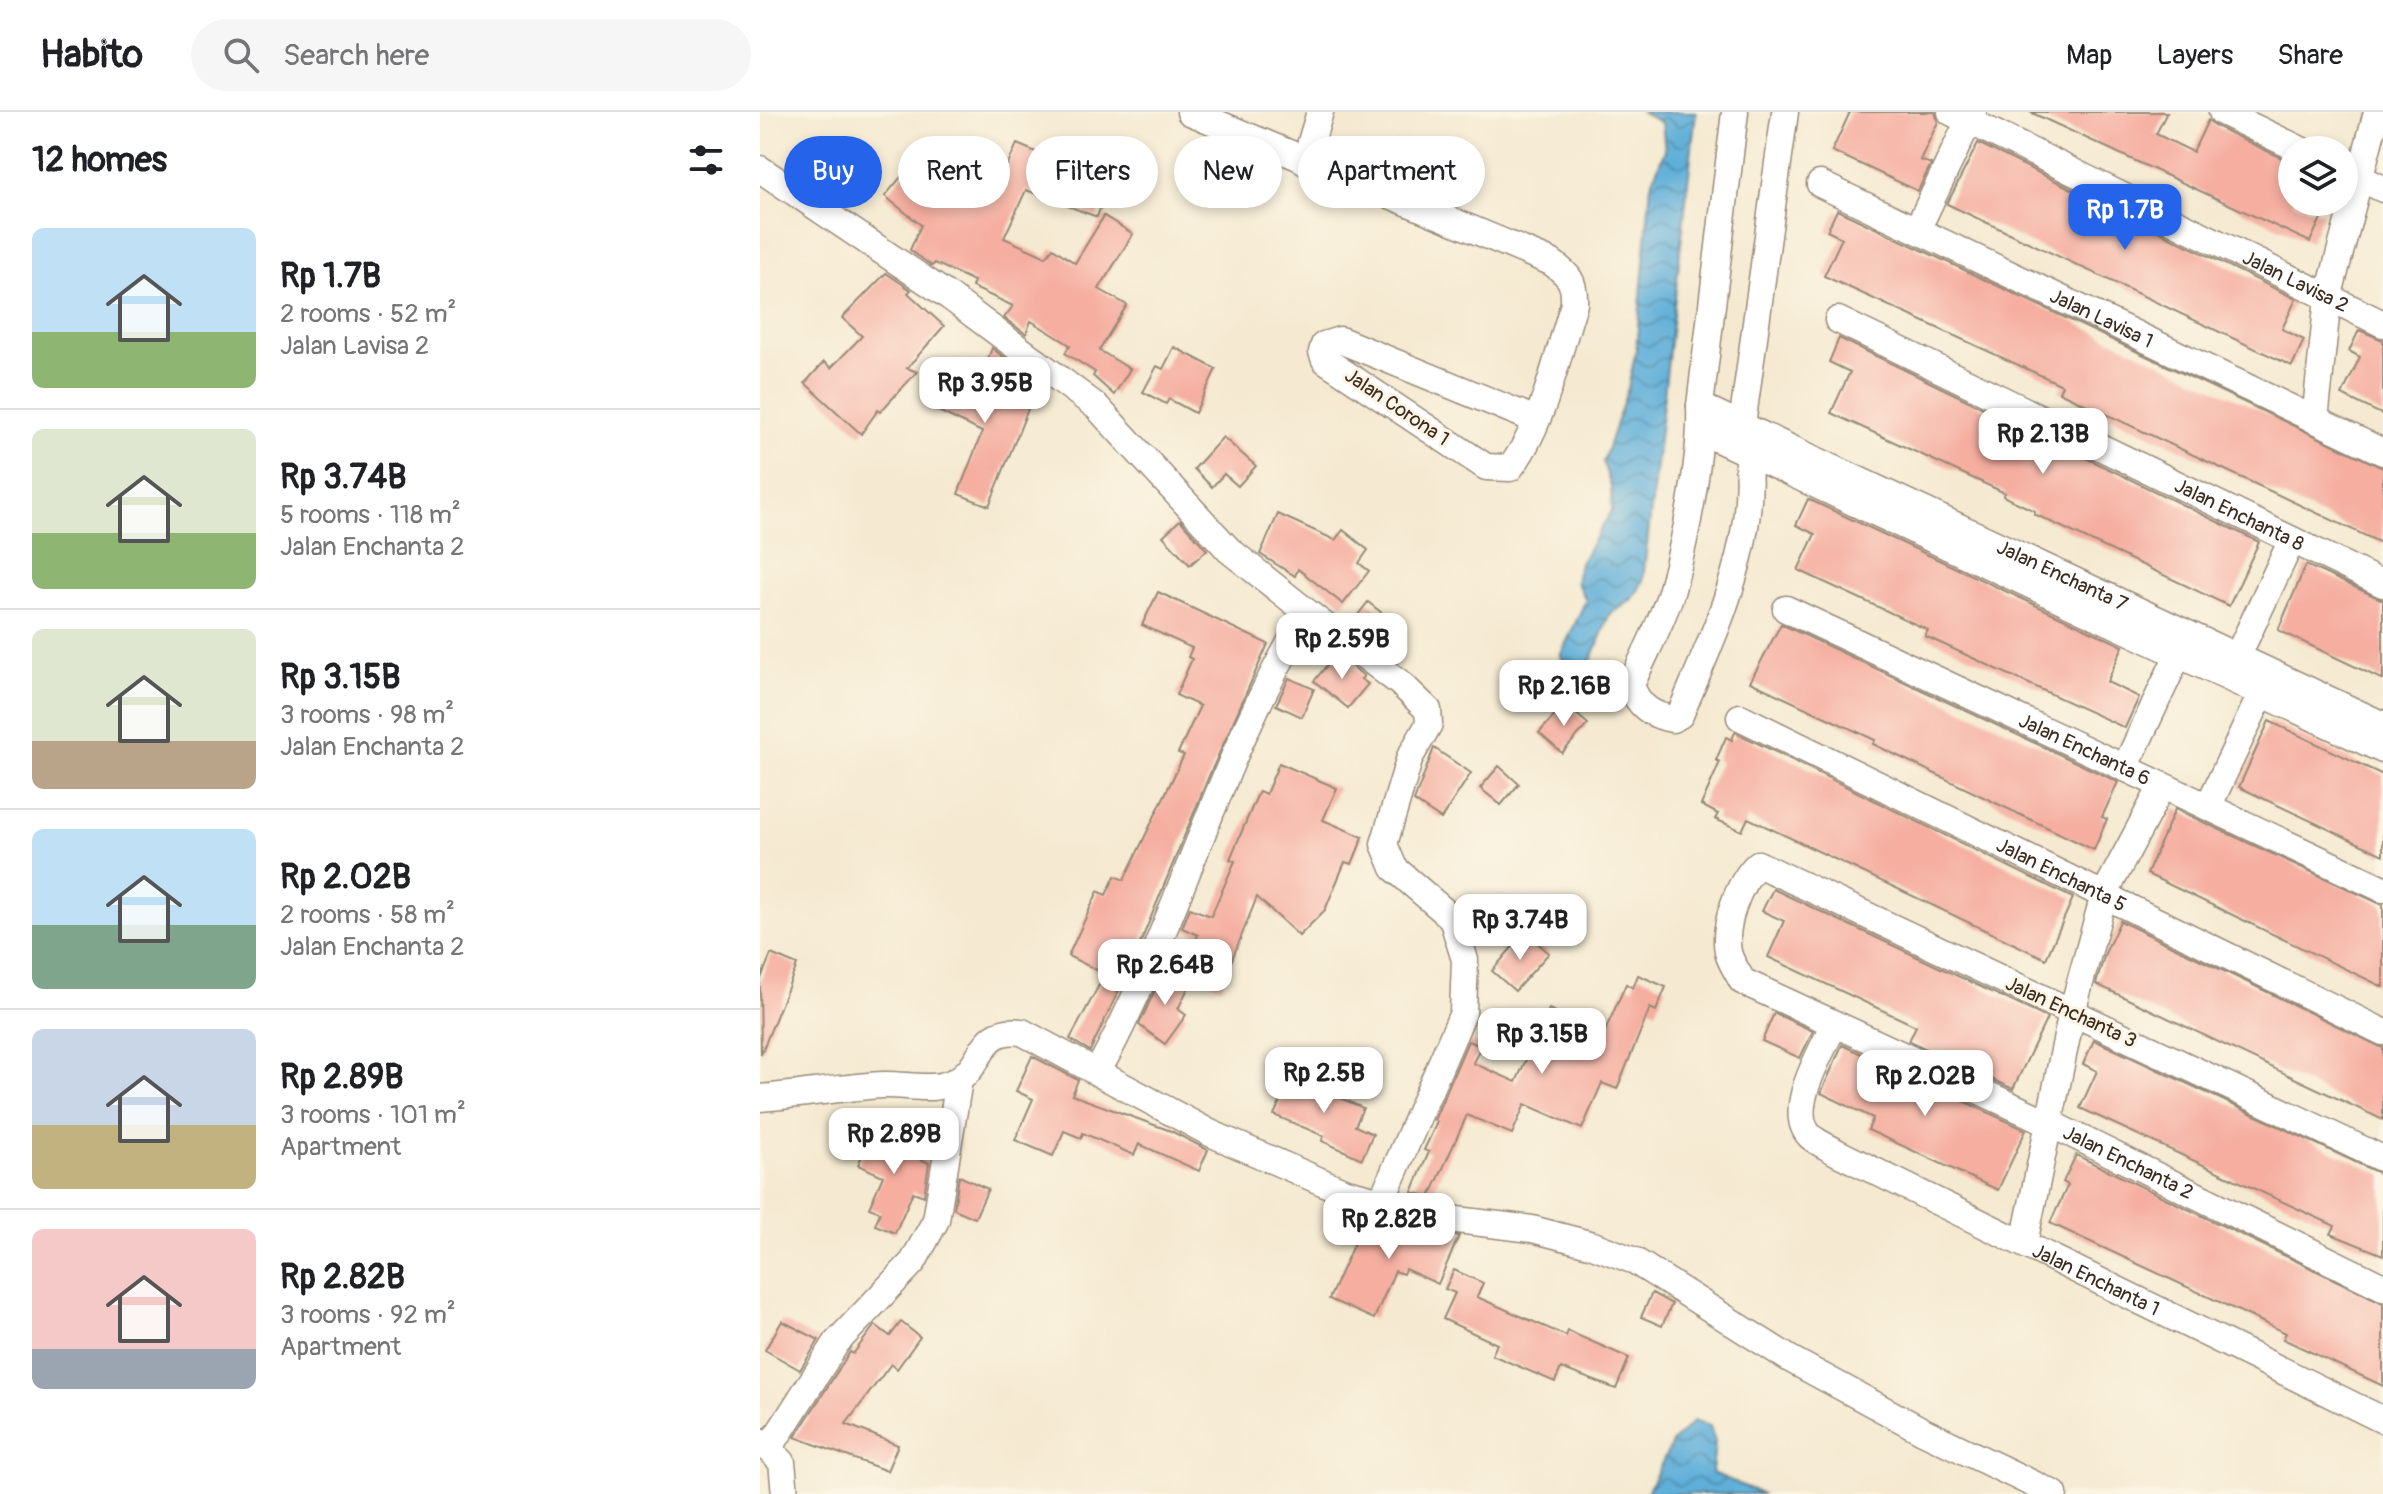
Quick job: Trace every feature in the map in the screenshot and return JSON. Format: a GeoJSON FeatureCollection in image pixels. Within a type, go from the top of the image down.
{"type":"FeatureCollection","features":[{"type":"Feature","properties":{"kind":"street"},"geometry":{"type":"LineString","coordinates":[[1190,112],[1298,159]]}},
{"type":"Feature","properties":{"kind":"street"},"geometry":{"type":"LineString","coordinates":[[1313,136],[1320,112]]}},
{"type":"Feature","properties":{"kind":"street"},"geometry":{"type":"LineString","coordinates":[[1735,112],[1700,418],[1672,591],[1631,685],[1636,701],[1656,716],[1672,719],[1680,715],[1722,613],[1745,537],[1749,453],[1742,425],[1785,112]]}},
{"type":"Feature","properties":{"kind":"street"},"geometry":{"type":"LineString","coordinates":[[2222,112],[2278,139]]}},
{"type":"Feature","properties":{"kind":"street"},"geometry":{"type":"LineString","coordinates":[[2315,420],[2328,298],[2362,179],[2377,112]]}},
{"type":"Feature","properties":{"kind":"street"},"geometry":{"type":"LineString","coordinates":[[1917,230],[1964,115]]}},
{"type":"Feature","properties":{"kind":"street","name":"Jalan Lavisa 2"},"geometry":{"type":"LineString","coordinates":[[1964,115],[2383,324]]}},
{"type":"Feature","properties":{"kind":"street"},"geometry":{"type":"LineString","coordinates":[[760,169],[950,297],[1097,407],[1229,550],[1400,683],[1428,710],[1429,724],[1407,765],[1384,844],[1394,868],[1452,918],[1465,960],[1463,1013],[1381,1202]]}},
{"type":"Feature","properties":{"kind":"street","name":"Jalan Lavisa 1"},"geometry":{"type":"LineString","coordinates":[[1820,184],[2383,452]]}},
{"type":"Feature","properties":{"kind":"street"},"geometry":{"type":"LineString","coordinates":[[1418,208],[1551,262],[1570,276],[1575,287],[1574,304],[1536,420]]}},
{"type":"Feature","properties":{"kind":"street","name":"Jalan Enchanta 8"},"geometry":{"type":"LineString","coordinates":[[1838,320],[2383,584]]}},
{"type":"Feature","properties":{"kind":"street","name":"Jalan Corona 1"},"geometry":{"type":"LineString","coordinates":[[1340,340],[1536,420],[1523,453],[1510,468],[1486,467],[1325,360],[1324,345],[1340,340]]}},
{"type":"Feature","properties":{"kind":"street","name":"Jalan Enchanta 7"},"geometry":{"type":"LineString","coordinates":[[1700,418],[1742,425],[2266,683],[2383,750]]}},
{"type":"Feature","properties":{"kind":"street","name":"Jalan Enchanta 7"},"geometry":{"type":"LineString","coordinates":[[1700,418],[1749,453],[2183,644],[2237,657],[2266,683],[2383,725]]}},
{"type":"Feature","properties":{"kind":"street"},"geometry":{"type":"LineString","coordinates":[[2237,657],[2292,540]]}},
{"type":"Feature","properties":{"kind":"street","name":"Jalan Enchanta 6"},"geometry":{"type":"LineString","coordinates":[[1786,609],[2383,889]]}},
{"type":"Feature","properties":{"kind":"street"},"geometry":{"type":"LineString","coordinates":[[1098,1071],[1130,1013],[1137,986],[1175,906],[1214,805],[1277,662],[1308,613]]}},
{"type":"Feature","properties":{"kind":"street"},"geometry":{"type":"LineString","coordinates":[[2125,768],[2183,644]]}},
{"type":"Feature","properties":{"kind":"street"},"geometry":{"type":"LineString","coordinates":[[2208,807],[2266,683]]}},
{"type":"Feature","properties":{"kind":"street","name":"Jalan Enchanta 5"},"geometry":{"type":"LineString","coordinates":[[1740,717],[2383,1032]]}},
{"type":"Feature","properties":{"kind":"street"},"geometry":{"type":"LineString","coordinates":[[2024,1243],[2072,1012],[2104,895],[2162,786]]}},
{"type":"Feature","properties":{"kind":"street","name":"Jalan Enchanta 2"},"geometry":{"type":"LineString","coordinates":[[1758,864],[1747,879],[1730,917],[1728,953],[1742,981],[2049,1123],[2383,1287]]}},
{"type":"Feature","properties":{"kind":"street","name":"Jalan Enchanta 3"},"geometry":{"type":"LineString","coordinates":[[1758,864],[2383,1159]]}},
{"type":"Feature","properties":{"kind":"street","name":"Jalan Enchanta 1"},"geometry":{"type":"LineString","coordinates":[[1834,1025],[1805,1086],[1800,1111],[1809,1136],[2383,1420]]}},
{"type":"Feature","properties":{"kind":"street"},"geometry":{"type":"LineString","coordinates":[[785,1494],[782,1462],[765,1444],[837,1342],[913,1262],[936,1220],[959,1080],[991,1037],[1016,1031],[1098,1071],[1210,1133],[1343,1191],[1457,1220],[1532,1229],[1593,1245],[1635,1261],[1790,1359],[1923,1431],[2054,1494]]}},
{"type":"Feature","properties":{"kind":"street"},"geometry":{"type":"LineString","coordinates":[[760,1098],[887,1085],[922,1089],[959,1080]]}},
{"type":"Feature","properties":{"kind":"water"},"geometry":{"type":"Polygon","coordinates":[[[1641,112],[1696,112],[1643,580],[1631,600],[1610,613],[1592,659],[1575,675],[1560,656],[1586,600],[1576,582],[1580,563],[1612,510],[1611,487],[1603,462],[1628,388],[1636,350],[1651,184],[1665,150],[1662,123],[1641,112]]]}},
{"type":"Feature","properties":{"kind":"water"},"geometry":{"type":"Polygon","coordinates":[[[1694,1421],[1710,1426],[1715,1442],[1712,1473],[1763,1494],[1646,1494],[1673,1441],[1694,1421]]]}},
{"type":"Feature","properties":{"kind":"building"},"geometry":{"type":"Polygon","coordinates":[[[1850,112],[1935,112],[1938,122],[1920,160],[1931,164],[1918,191],[1832,151],[1850,112]]]}},
{"type":"Feature","properties":{"kind":"building"},"geometry":{"type":"Polygon","coordinates":[[[2030,112],[2167,112],[2156,134],[2193,152],[2208,120],[2278,156],[2278,216],[2322,216],[2310,242],[2030,112]]]}},
{"type":"Feature","properties":{"kind":"building"},"geometry":{"type":"Polygon","coordinates":[[[1978,143],[2296,299],[2282,329],[2304,340],[2292,366],[1947,204],[1978,143]]]}},
{"type":"Feature","properties":{"kind":"building"},"geometry":{"type":"Polygon","coordinates":[[[1017,144],[1026,148],[1026,190],[1004,238],[1046,257],[1053,248],[1075,263],[1104,216],[1133,234],[1099,289],[1127,305],[1099,350],[1130,369],[1114,395],[1093,376],[1095,372],[1065,353],[1070,345],[1031,321],[1026,334],[1004,318],[1013,306],[972,287],[974,281],[935,263],[932,266],[910,250],[921,225],[900,208],[1010,208],[1010,159],[1017,144]]]}},
{"type":"Feature","properties":{"kind":"building"},"geometry":{"type":"Polygon","coordinates":[[[898,180],[898,206],[885,196],[898,180]]]}},
{"type":"Feature","properties":{"kind":"building"},"geometry":{"type":"Polygon","coordinates":[[[1073,208],[1100,208],[1097,217],[1073,208]]]}},
{"type":"Feature","properties":{"kind":"building"},"geometry":{"type":"Polygon","coordinates":[[[1837,210],[2383,468],[2383,544],[2059,392],[2062,385],[1824,276],[1842,238],[1827,231],[1837,210]]]}},
{"type":"Feature","properties":{"kind":"building"},"geometry":{"type":"Polygon","coordinates":[[[886,273],[911,290],[908,293],[944,326],[907,368],[917,372],[880,412],[878,410],[861,434],[805,383],[824,362],[831,368],[862,336],[842,318],[886,273]]]}},
{"type":"Feature","properties":{"kind":"building"},"geometry":{"type":"Polygon","coordinates":[[[2359,330],[2383,340],[2383,415],[2342,395],[2360,357],[2349,351],[2359,330]]]}},
{"type":"Feature","properties":{"kind":"building"},"geometry":{"type":"Polygon","coordinates":[[[1839,338],[2259,542],[2229,606],[2034,514],[2035,511],[2003,496],[2005,493],[1831,413],[1850,372],[1829,362],[1839,338]]]}},
{"type":"Feature","properties":{"kind":"building"},"geometry":{"type":"Polygon","coordinates":[[[1174,347],[1216,369],[1195,413],[1169,399],[1166,404],[1143,392],[1157,366],[1163,369],[1174,347]]]}},
{"type":"Feature","properties":{"kind":"building"},"geometry":{"type":"Polygon","coordinates":[[[992,348],[1014,365],[1002,399],[1028,409],[989,506],[958,494],[982,432],[932,408],[943,382],[967,392],[970,385],[977,388],[992,348]]]}},
{"type":"Feature","properties":{"kind":"building"},"geometry":{"type":"Polygon","coordinates":[[[1223,437],[1256,466],[1238,486],[1224,474],[1212,487],[1194,469],[1223,437]]]}},
{"type":"Feature","properties":{"kind":"building"},"geometry":{"type":"Polygon","coordinates":[[[1808,499],[2123,646],[2107,682],[2139,697],[2125,728],[1925,636],[1928,630],[1798,570],[1815,534],[1796,525],[1808,499]]]}},
{"type":"Feature","properties":{"kind":"building"},"geometry":{"type":"Polygon","coordinates":[[[1278,514],[1335,540],[1343,530],[1368,550],[1359,563],[1369,571],[1343,604],[1298,569],[1295,576],[1260,554],[1278,514]]]}},
{"type":"Feature","properties":{"kind":"building"},"geometry":{"type":"Polygon","coordinates":[[[1180,520],[1207,550],[1190,565],[1163,536],[1180,520]]]}},
{"type":"Feature","properties":{"kind":"building"},"geometry":{"type":"Polygon","coordinates":[[[2306,565],[2383,600],[2383,680],[2278,630],[2306,565]]]}},
{"type":"Feature","properties":{"kind":"building"},"geometry":{"type":"Polygon","coordinates":[[[1158,592],[1268,644],[1209,776],[1135,956],[1090,1051],[1070,1039],[1105,974],[1068,956],[1098,891],[1106,895],[1115,876],[1124,880],[1184,755],[1178,753],[1200,706],[1176,695],[1192,659],[1188,657],[1192,648],[1142,625],[1158,592]]]}},
{"type":"Feature","properties":{"kind":"building"},"geometry":{"type":"Polygon","coordinates":[[[1368,602],[1401,628],[1384,650],[1350,625],[1368,602]]]}},
{"type":"Feature","properties":{"kind":"building"},"geometry":{"type":"Polygon","coordinates":[[[1781,624],[2118,782],[2102,817],[2107,819],[2094,850],[1873,744],[1875,740],[1750,682],[1781,624]]]}},
{"type":"Feature","properties":{"kind":"building"},"geometry":{"type":"Polygon","coordinates":[[[1336,654],[1364,676],[1361,679],[1368,684],[1348,708],[1314,681],[1336,654]]]}},
{"type":"Feature","properties":{"kind":"building"},"geometry":{"type":"Polygon","coordinates":[[[1289,678],[1314,689],[1302,717],[1276,705],[1289,678]]]}},
{"type":"Feature","properties":{"kind":"building"},"geometry":{"type":"Polygon","coordinates":[[[1565,704],[1588,724],[1562,753],[1539,733],[1565,704]]]}},
{"type":"Feature","properties":{"kind":"building"},"geometry":{"type":"Polygon","coordinates":[[[2269,721],[2383,775],[2383,855],[2239,787],[2269,721]]]}},
{"type":"Feature","properties":{"kind":"building"},"geometry":{"type":"Polygon","coordinates":[[[1735,732],[2073,898],[2046,959],[1748,818],[1742,831],[1715,819],[1718,814],[1701,805],[1720,762],[1716,760],[1726,737],[1732,740],[1735,732]]]}},
{"type":"Feature","properties":{"kind":"building"},"geometry":{"type":"Polygon","coordinates":[[[1434,748],[1471,773],[1441,819],[1414,801],[1434,748]]]}},
{"type":"Feature","properties":{"kind":"building"},"geometry":{"type":"Polygon","coordinates":[[[1279,763],[1337,788],[1323,820],[1363,837],[1352,864],[1345,862],[1325,910],[1299,936],[1257,897],[1221,987],[1183,971],[1198,935],[1182,928],[1190,908],[1211,916],[1235,861],[1230,859],[1259,791],[1266,794],[1279,763]]]}},
{"type":"Feature","properties":{"kind":"building"},"geometry":{"type":"Polygon","coordinates":[[[1499,766],[1519,784],[1501,805],[1480,788],[1499,766]]]}},
{"type":"Feature","properties":{"kind":"building"},"geometry":{"type":"Polygon","coordinates":[[[2175,809],[2383,905],[2383,987],[2147,874],[2175,809]]]}},
{"type":"Feature","properties":{"kind":"building"},"geometry":{"type":"Polygon","coordinates":[[[1773,889],[2047,1018],[2013,1089],[1909,1041],[1916,1026],[1768,957],[1784,921],[1762,911],[1773,889]]]}},
{"type":"Feature","properties":{"kind":"building"},"geometry":{"type":"Polygon","coordinates":[[[2120,921],[2383,1048],[2383,1120],[2096,984],[2105,953],[2120,921]]]}},
{"type":"Feature","properties":{"kind":"building"},"geometry":{"type":"Polygon","coordinates":[[[1525,932],[1549,953],[1515,991],[1492,971],[1525,932]]]}},
{"type":"Feature","properties":{"kind":"building"},"geometry":{"type":"Polygon","coordinates":[[[771,954],[797,965],[761,1054],[760,981],[771,954]]]}},
{"type":"Feature","properties":{"kind":"building"},"geometry":{"type":"Polygon","coordinates":[[[1164,970],[1190,984],[1178,1009],[1186,1015],[1165,1044],[1139,1025],[1164,970]]]}},
{"type":"Feature","properties":{"kind":"building"},"geometry":{"type":"Polygon","coordinates":[[[1638,975],[1666,987],[1656,1011],[1650,1008],[1617,1089],[1602,1083],[1582,1129],[1525,1104],[1512,1134],[1467,1115],[1430,1197],[1412,1192],[1429,1152],[1424,1150],[1437,1122],[1434,1120],[1468,1041],[1481,1046],[1473,1063],[1516,1082],[1549,1009],[1604,1033],[1626,984],[1633,988],[1638,975]]]}},
{"type":"Feature","properties":{"kind":"building"},"geometry":{"type":"Polygon","coordinates":[[[1774,1013],[1813,1031],[1800,1058],[1762,1041],[1774,1013]]]}},
{"type":"Feature","properties":{"kind":"building"},"geometry":{"type":"Polygon","coordinates":[[[2094,1040],[2383,1175],[2383,1255],[2331,1234],[2335,1226],[2080,1108],[2097,1071],[2083,1064],[2094,1040]]]}},
{"type":"Feature","properties":{"kind":"building"},"geometry":{"type":"Polygon","coordinates":[[[1842,1045],[2026,1130],[1998,1190],[1868,1130],[1873,1118],[1821,1093],[1842,1045]]]}},
{"type":"Feature","properties":{"kind":"building"},"geometry":{"type":"Polygon","coordinates":[[[1032,1056],[1078,1080],[1072,1095],[1171,1131],[1208,1150],[1199,1171],[1139,1144],[1134,1155],[1083,1133],[1081,1138],[1064,1131],[1053,1156],[1015,1140],[1033,1099],[1016,1091],[1032,1056]]]}},
{"type":"Feature","properties":{"kind":"building"},"geometry":{"type":"Polygon","coordinates":[[[1294,1071],[1319,1082],[1316,1087],[1363,1108],[1355,1126],[1373,1134],[1362,1159],[1322,1141],[1324,1136],[1274,1115],[1294,1071]]]}},
{"type":"Feature","properties":{"kind":"building"},"geometry":{"type":"Polygon","coordinates":[[[874,1128],[919,1148],[915,1157],[929,1163],[924,1196],[913,1192],[895,1233],[875,1225],[880,1212],[869,1208],[883,1176],[858,1165],[874,1128]]]}},
{"type":"Feature","properties":{"kind":"building"},"geometry":{"type":"Polygon","coordinates":[[[2076,1155],[2383,1303],[2383,1386],[2283,1339],[2286,1333],[2050,1223],[2068,1185],[2063,1182],[2076,1155]]]}},
{"type":"Feature","properties":{"kind":"building"},"geometry":{"type":"Polygon","coordinates":[[[959,1176],[988,1189],[975,1218],[954,1209],[959,1176]]]}},
{"type":"Feature","properties":{"kind":"building"},"geometry":{"type":"Polygon","coordinates":[[[1367,1214],[1459,1236],[1438,1284],[1405,1269],[1403,1274],[1395,1271],[1374,1319],[1329,1299],[1367,1214]]]}},
{"type":"Feature","properties":{"kind":"building"},"geometry":{"type":"Polygon","coordinates":[[[1454,1270],[1483,1283],[1477,1297],[1566,1336],[1568,1331],[1629,1358],[1616,1389],[1561,1368],[1555,1382],[1492,1355],[1497,1344],[1443,1319],[1455,1293],[1445,1289],[1454,1270]]]}},
{"type":"Feature","properties":{"kind":"building"},"geometry":{"type":"Polygon","coordinates":[[[1652,1293],[1672,1304],[1662,1326],[1641,1317],[1652,1293]]]}},
{"type":"Feature","properties":{"kind":"building"},"geometry":{"type":"Polygon","coordinates":[[[782,1321],[819,1340],[800,1370],[765,1350],[782,1321]]]}},
{"type":"Feature","properties":{"kind":"building"},"geometry":{"type":"Polygon","coordinates":[[[901,1322],[920,1337],[897,1369],[891,1364],[846,1424],[898,1445],[887,1471],[795,1437],[850,1352],[853,1354],[875,1325],[890,1336],[901,1322]]]}}]}
